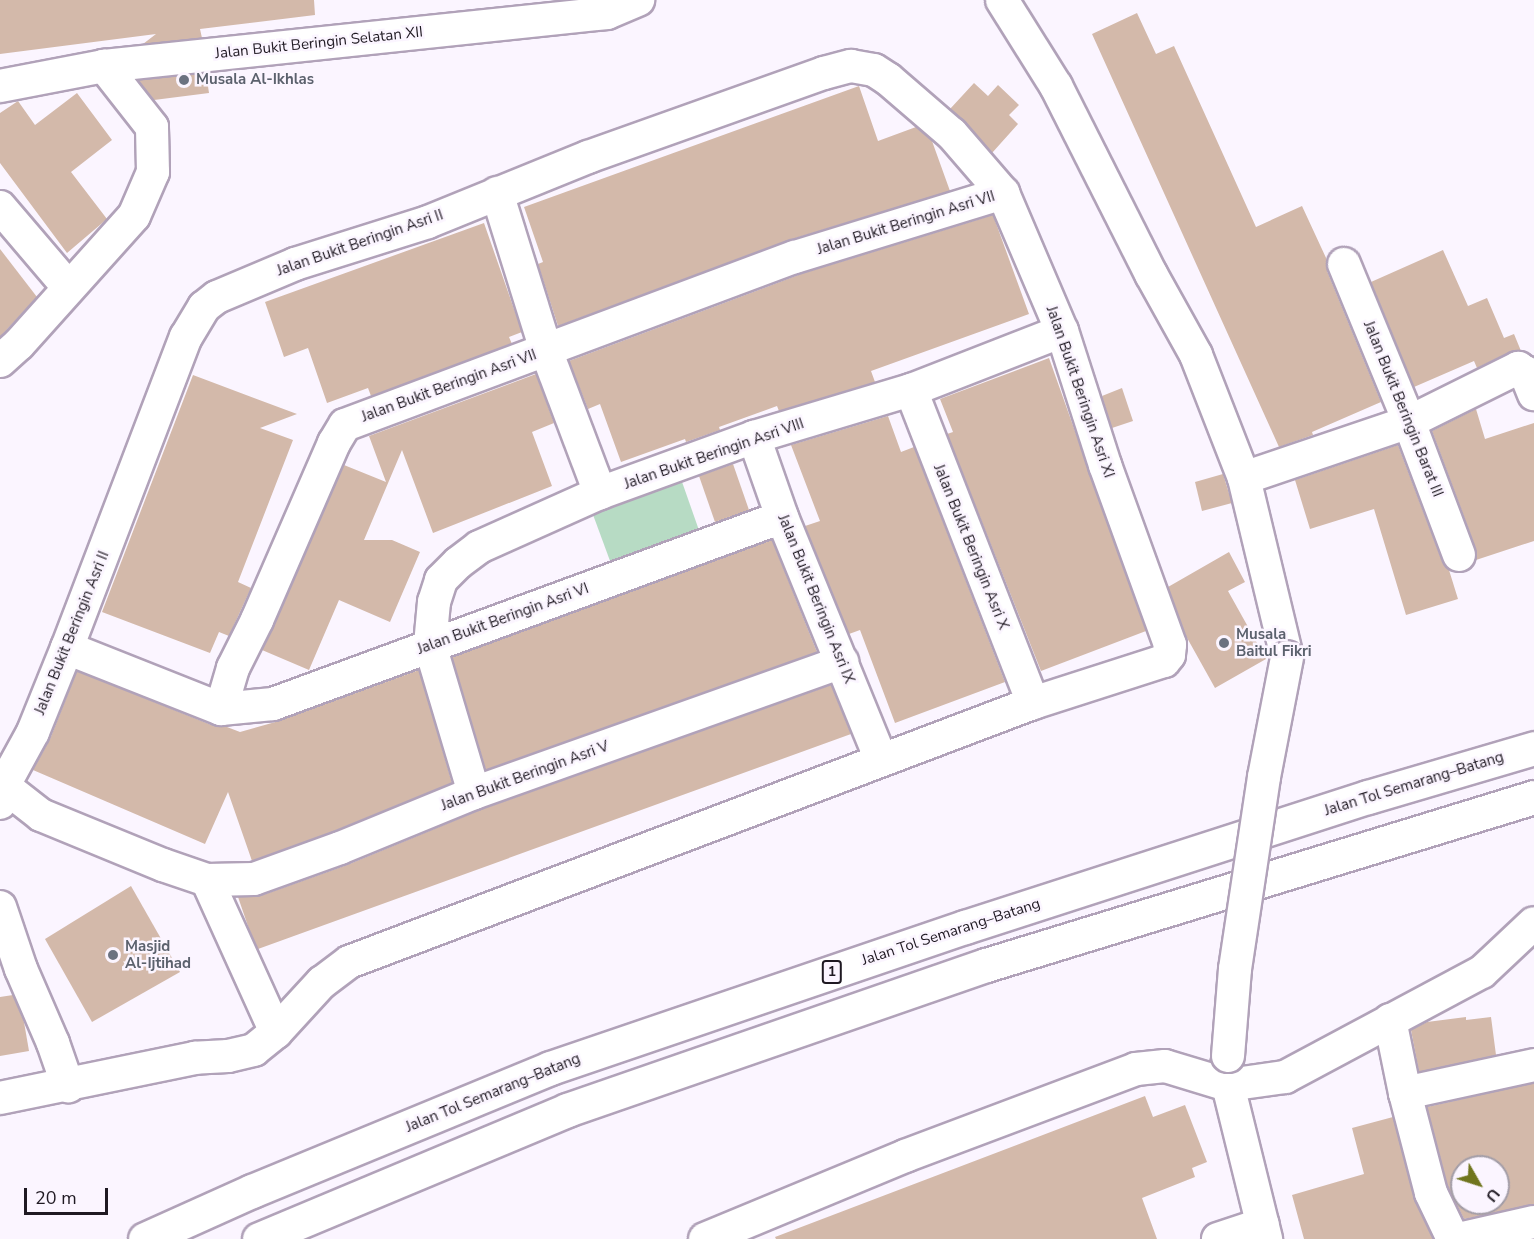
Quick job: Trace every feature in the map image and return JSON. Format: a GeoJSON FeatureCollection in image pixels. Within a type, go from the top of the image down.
{"type":"FeatureCollection","features":[{"type":"Feature","properties":{"kind":"highway","name":"Jalan Tol Semarang–Batang"},"geometry":{"type":"LineString","coordinates":[[145,1239],[252,1191],[550,1068],[964,927],[1368,797],[1534,748]]}},
{"type":"Feature","properties":{"kind":"highway"},"geometry":{"type":"LineString","coordinates":[[259,1239],[578,1106],[986,965],[1390,839],[1534,797]]}},
{"type":"Feature","properties":{"kind":"street","name":"Jalan Bukit Beringin Selatan XII"},"geometry":{"type":"LineString","coordinates":[[0,86],[104,66],[607,13],[638,0]]}},
{"type":"Feature","properties":{"kind":"street"},"geometry":{"type":"LineString","coordinates":[[1002,0],[1056,86],[1151,274],[1196,354],[1244,478],[1287,657],[1264,777],[1242,924],[1228,1071],[1265,1231],[1218,1239]]}},
{"type":"Feature","properties":{"kind":"street"},"geometry":{"type":"LineString","coordinates":[[0,361],[19,344],[134,216],[153,172],[152,127],[104,66]]}},
{"type":"Feature","properties":{"kind":"street","name":"Jalan Bukit Beringin Asri II"},"geometry":{"type":"LineString","coordinates":[[1,790],[33,732],[186,337],[204,307],[217,297],[295,264],[428,222],[497,193],[824,73],[850,66],[861,67],[874,70],[888,80]]}},
{"type":"Feature","properties":{"kind":"street","name":"Jalan Bukit Beringin Asri XI"},"geometry":{"type":"LineString","coordinates":[[888,80],[952,134],[1003,193],[1062,331],[1105,465],[1170,645],[1169,655],[1164,661],[1033,703]]}},
{"type":"Feature","properties":{"kind":"street"},"geometry":{"type":"LineString","coordinates":[[497,193],[546,350],[600,493]]}},
{"type":"Feature","properties":{"kind":"street","name":"Jalan Bukit Beringin Asri VII"},"geometry":{"type":"LineString","coordinates":[[221,709],[233,668],[257,620],[334,443],[345,425],[795,257],[1003,193]]}},
{"type":"Feature","properties":{"kind":"street"},"geometry":{"type":"LineString","coordinates":[[0,207],[69,288]]}},
{"type":"Feature","properties":{"kind":"street","name":"Jalan Bukit Beringin Barat III"},"geometry":{"type":"LineString","coordinates":[[1344,264],[1409,422],[1460,555]]}},
{"type":"Feature","properties":{"kind":"street","name":"Jalan Bukit Beringin Asri VIII"},"geometry":{"type":"LineString","coordinates":[[430,645],[434,602],[441,580],[458,563],[479,548],[600,493],[754,437],[911,390],[1062,331]]}},
{"type":"Feature","properties":{"kind":"street"},"geometry":{"type":"LineString","coordinates":[[1244,478],[1409,422],[1518,368],[1525,372],[1534,394]]}},
{"type":"Feature","properties":{"kind":"street","name":"Jalan Bukit Beringin Asri X"},"geometry":{"type":"LineString","coordinates":[[911,390],[1033,703]]}},
{"type":"Feature","properties":{"kind":"street","name":"Jalan Bukit Beringin Asri IX"},"geometry":{"type":"LineString","coordinates":[[754,437],[782,517],[882,760]]}},
{"type":"Feature","properties":{"kind":"street","name":"Jalan Bukit Beringin Asri VI"},"geometry":{"type":"LineString","coordinates":[[221,709],[273,704],[782,517]]}},
{"type":"Feature","properties":{"kind":"street"},"geometry":{"type":"LineString","coordinates":[[430,645],[474,793]]}},
{"type":"Feature","properties":{"kind":"street"},"geometry":{"type":"LineString","coordinates":[[67,648],[221,709]]}},
{"type":"Feature","properties":{"kind":"street","name":"Jalan Bukit Beringin Asri V"},"geometry":{"type":"LineString","coordinates":[[1,790],[41,815],[164,865],[207,879],[254,879],[340,848],[474,793],[842,662]]}},
{"type":"Feature","properties":{"kind":"street"},"geometry":{"type":"LineString","coordinates":[[0,1098],[69,1086],[195,1058],[228,1056],[254,1050],[276,1032],[322,982],[350,962],[1033,703]]}},
{"type":"Feature","properties":{"kind":"street"},"geometry":{"type":"LineString","coordinates":[[207,879],[276,1032]]}},
{"type":"Feature","properties":{"kind":"street"},"geometry":{"type":"LineString","coordinates":[[2,919],[69,1086]]}},
{"type":"Feature","properties":{"kind":"street"},"geometry":{"type":"LineString","coordinates":[[705,1239],[895,1159],[1136,1069],[1165,1066],[1285,1077],[1482,972],[1534,923]]}},
{"type":"Feature","properties":{"kind":"street"},"geometry":{"type":"LineString","coordinates":[[1390,1020],[1405,1093],[1431,1194],[1453,1239]]}},
{"type":"Feature","properties":{"kind":"street"},"geometry":{"type":"LineString","coordinates":[[1405,1093],[1534,1065]]}},
{"type":"Feature","properties":{"kind":"street"},"geometry":{"type":"LineString","coordinates":[[1458,1239],[1534,1222]]}},
{"type":"Feature","properties":{"kind":"green space"},"geometry":{"type":"Polygon","coordinates":[[[681,479],[701,536],[613,569],[592,512],[681,479]]]}},
{"type":"Feature","properties":{"kind":"building"},"geometry":{"type":"Polygon","coordinates":[[[0,0],[314,0],[315,15],[200,29],[202,38],[143,44],[156,34],[0,54],[0,0]]]}},
{"type":"Feature","properties":{"kind":"building"},"geometry":{"type":"Polygon","coordinates":[[[1137,13],[1156,54],[1174,46],[1256,227],[1302,206],[1327,260],[1327,271],[1381,402],[1312,432],[1313,435],[1279,447],[1092,34],[1137,13]]]}},
{"type":"Feature","properties":{"kind":"building","name":"Musala Al-Ikhlas"},"geometry":{"type":"Polygon","coordinates":[[[206,73],[209,93],[154,100],[138,80],[206,73]]]}},
{"type":"Feature","properties":{"kind":"building"},"geometry":{"type":"Polygon","coordinates":[[[974,83],[988,96],[998,85],[1019,105],[1009,115],[1018,124],[992,153],[950,109],[974,83]]]}},
{"type":"Feature","properties":{"kind":"building"},"geometry":{"type":"Polygon","coordinates":[[[859,86],[878,141],[916,127],[932,141],[950,191],[789,240],[558,326],[538,264],[543,262],[524,207],[859,86]]]}},
{"type":"Feature","properties":{"kind":"building"},"geometry":{"type":"Polygon","coordinates":[[[77,93],[112,140],[71,172],[107,219],[67,253],[0,163],[0,113],[18,101],[35,125],[77,93]]]}},
{"type":"Feature","properties":{"kind":"building"},"geometry":{"type":"Polygon","coordinates":[[[993,215],[1029,314],[871,371],[875,382],[779,411],[777,406],[719,427],[720,430],[686,442],[685,439],[621,462],[600,404],[588,409],[569,361],[801,274],[993,215]]]}},
{"type":"Feature","properties":{"kind":"building"},"geometry":{"type":"Polygon","coordinates":[[[484,223],[522,332],[509,337],[512,344],[371,396],[368,388],[327,403],[308,348],[284,357],[265,302],[484,223]]]}},
{"type":"Feature","properties":{"kind":"building"},"geometry":{"type":"Polygon","coordinates":[[[0,249],[37,297],[0,337],[0,249]]]}},
{"type":"Feature","properties":{"kind":"building"},"geometry":{"type":"Polygon","coordinates":[[[1443,250],[1468,306],[1487,298],[1504,338],[1514,334],[1521,351],[1510,352],[1477,368],[1474,361],[1414,387],[1371,282],[1443,250]]]}},
{"type":"Feature","properties":{"kind":"building"},"geometry":{"type":"Polygon","coordinates":[[[1049,358],[1146,631],[1041,671],[947,434],[953,432],[940,399],[1049,358]]]}},
{"type":"Feature","properties":{"kind":"building"},"geometry":{"type":"Polygon","coordinates":[[[536,374],[554,423],[532,432],[552,486],[433,533],[402,450],[364,540],[392,540],[420,552],[390,622],[339,600],[309,670],[262,650],[344,465],[386,482],[369,436],[536,374]]]}},
{"type":"Feature","properties":{"kind":"building"},"geometry":{"type":"Polygon","coordinates":[[[193,375],[297,414],[260,428],[293,440],[238,582],[251,588],[229,636],[219,632],[210,653],[102,612],[193,375]]]}},
{"type":"Feature","properties":{"kind":"building"},"geometry":{"type":"Polygon","coordinates":[[[1122,388],[1133,421],[1112,428],[1102,396],[1122,388]]]}},
{"type":"Feature","properties":{"kind":"building"},"geometry":{"type":"Polygon","coordinates":[[[1476,409],[1485,439],[1534,423],[1534,541],[1476,560],[1476,549],[1432,431],[1476,409]]]}},
{"type":"Feature","properties":{"kind":"building"},"geometry":{"type":"Polygon","coordinates":[[[888,416],[901,452],[914,447],[1005,682],[895,723],[860,630],[849,634],[805,526],[820,521],[791,445],[888,416]]]}},
{"type":"Feature","properties":{"kind":"building"},"geometry":{"type":"Polygon","coordinates":[[[1398,445],[1442,561],[1449,570],[1458,599],[1406,615],[1374,509],[1310,529],[1295,480],[1398,445]]]}},
{"type":"Feature","properties":{"kind":"building"},"geometry":{"type":"Polygon","coordinates":[[[733,464],[749,510],[715,522],[699,476],[733,464]]]}},
{"type":"Feature","properties":{"kind":"building"},"geometry":{"type":"Polygon","coordinates":[[[1223,474],[1232,503],[1202,511],[1195,482],[1223,474]]]}},
{"type":"Feature","properties":{"kind":"building"},"geometry":{"type":"Polygon","coordinates":[[[772,540],[817,652],[486,770],[452,657],[772,540]]]}},
{"type":"Feature","properties":{"kind":"building"},"geometry":{"type":"Polygon","coordinates":[[[1229,552],[1245,582],[1228,591],[1266,659],[1215,688],[1186,636],[1168,587],[1229,552]]]}},
{"type":"Feature","properties":{"kind":"building"},"geometry":{"type":"Polygon","coordinates":[[[419,670],[452,783],[334,831],[252,861],[228,792],[205,844],[33,770],[50,739],[77,671],[214,726],[227,727],[240,732],[279,721],[419,670]]]}},
{"type":"Feature","properties":{"kind":"building"},"geometry":{"type":"Polygon","coordinates":[[[831,685],[851,734],[258,949],[249,929],[238,897],[260,896],[347,865],[480,810],[831,685]]]}},
{"type":"Feature","properties":{"kind":"building","name":"Masjid Al-Ijtihad"},"geometry":{"type":"Polygon","coordinates":[[[131,886],[180,972],[92,1022],[45,939],[131,886]]]}},
{"type":"Feature","properties":{"kind":"building"},"geometry":{"type":"Polygon","coordinates":[[[13,995],[24,1022],[29,1051],[0,1056],[0,997],[13,995]]]}},
{"type":"Feature","properties":{"kind":"building"},"geometry":{"type":"Polygon","coordinates":[[[1466,1017],[1466,1020],[1491,1017],[1496,1055],[1419,1072],[1411,1030],[1427,1022],[1466,1017]]]}},
{"type":"Feature","properties":{"kind":"building"},"geometry":{"type":"Polygon","coordinates":[[[1534,1083],[1534,1205],[1510,1210],[1510,1155],[1450,1155],[1450,1191],[1427,1107],[1534,1083]]]}},
{"type":"Feature","properties":{"kind":"building"},"geometry":{"type":"Polygon","coordinates":[[[1145,1096],[1153,1117],[1185,1105],[1207,1162],[1192,1168],[1195,1177],[1142,1198],[1157,1239],[776,1239],[775,1237],[1145,1096]]]}},
{"type":"Feature","properties":{"kind":"building"},"geometry":{"type":"Polygon","coordinates":[[[1393,1117],[1414,1198],[1433,1239],[1304,1239],[1292,1195],[1364,1174],[1352,1128],[1393,1117]]]}},
{"type":"Feature","properties":{"kind":"building"},"geometry":{"type":"Polygon","coordinates":[[[1462,1215],[1484,1215],[1464,1219],[1462,1215]]]}},
{"type":"Feature","properties":{"kind":"place","name":"Musala Al-Ikhlas"},"geometry":{"type":"Point","coordinates":[184,80]}},
{"type":"Feature","properties":{"kind":"place","name":"Musala Baitul Fikri"},"geometry":{"type":"Point","coordinates":[1224,643]}},
{"type":"Feature","properties":{"kind":"place","name":"Masjid Al-Ijtihad"},"geometry":{"type":"Point","coordinates":[113,955]}}]}
